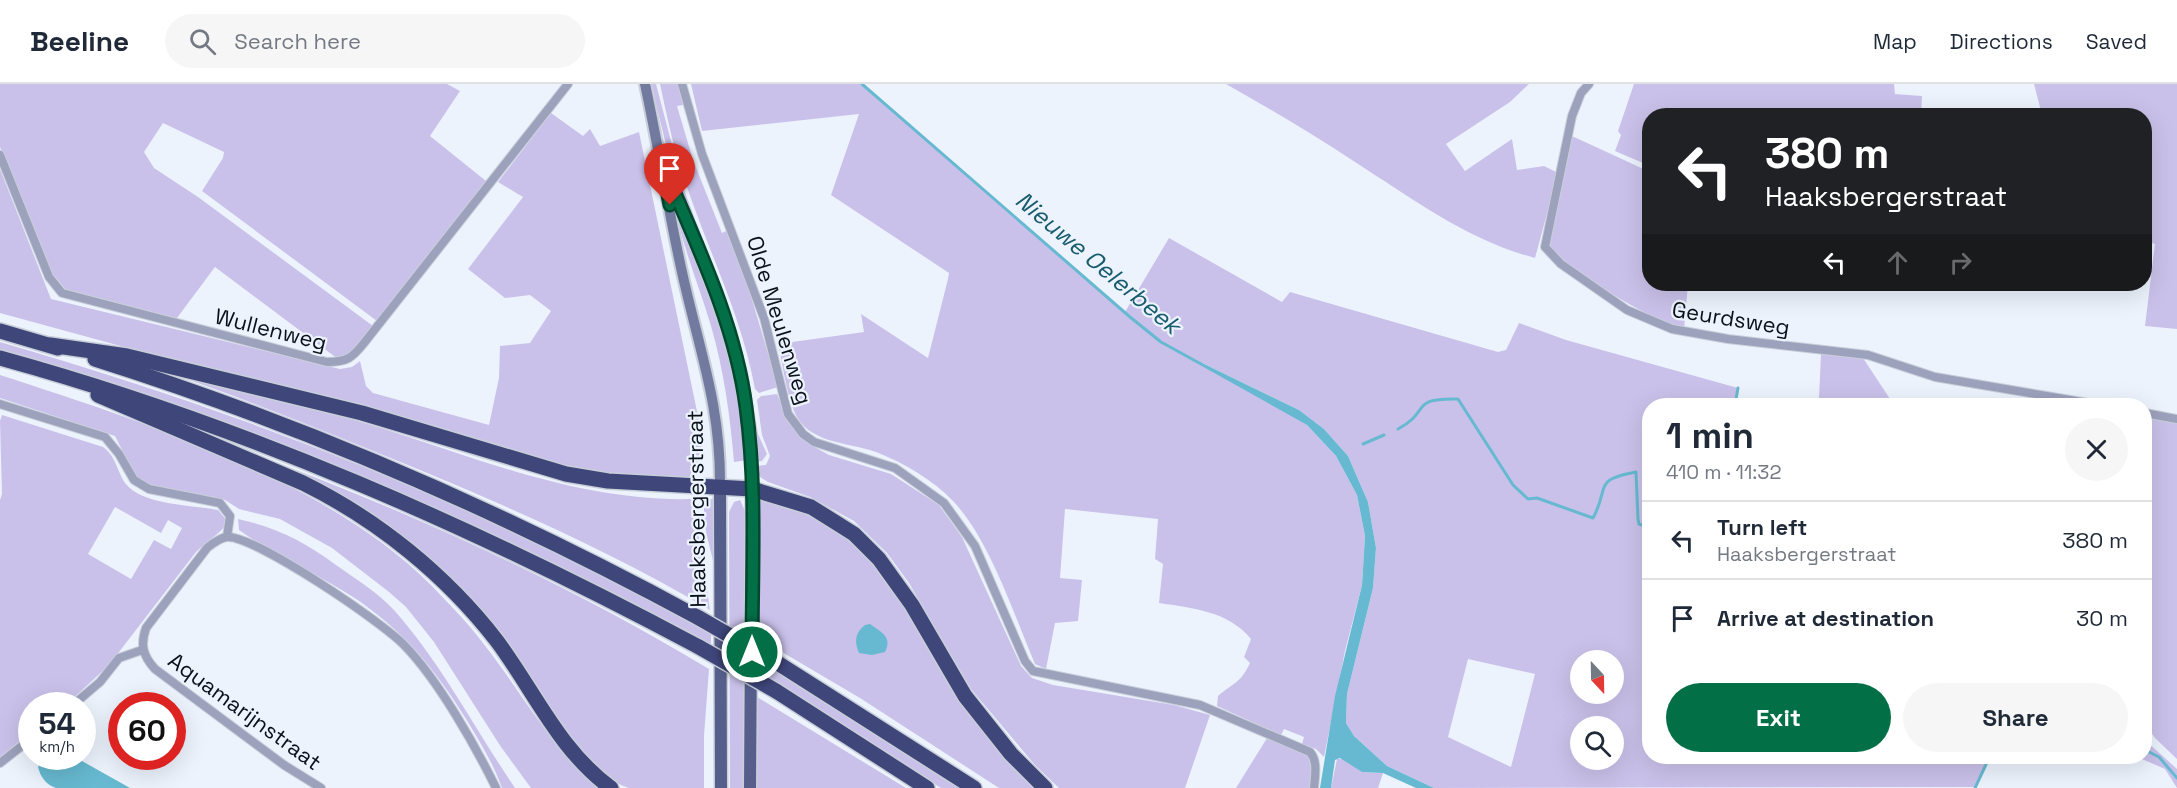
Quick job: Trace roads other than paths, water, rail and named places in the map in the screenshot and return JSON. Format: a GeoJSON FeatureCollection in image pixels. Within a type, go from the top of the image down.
{"type":"FeatureCollection","features":[{"type":"Feature","properties":{"kind":"highway"},"geometry":{"type":"LineString","coordinates":[[0,331],[50,345],[223,402],[378,463],[561,546],[699,618],[776,662],[974,788]]}},
{"type":"Feature","properties":{"kind":"highway"},"geometry":{"type":"LineString","coordinates":[[50,345],[127,357],[362,413],[566,474],[618,482],[752,489],[811,507],[840,524],[865,544],[898,583],[946,667],[982,719],[1011,754],[1045,788]]}},
{"type":"Feature","properties":{"kind":"highway"},"geometry":{"type":"LineString","coordinates":[[0,357],[44,369],[224,431],[362,484],[589,588],[699,646],[776,691],[927,788]]}},
{"type":"Feature","properties":{"kind":"highway"},"geometry":{"type":"LineString","coordinates":[[44,369],[124,408],[303,483],[327,495],[386,533],[418,559],[462,602],[496,641],[581,763],[612,788]]}},
{"type":"Feature","properties":{"kind":"main road","name":"Haaksbergerstraat"},"geometry":{"type":"LineString","coordinates":[[645,84],[685,283],[712,386],[719,438],[721,788]]}},
{"type":"Feature","properties":{"kind":"main road","name":"Haaksbergerstraat"},"geometry":{"type":"LineString","coordinates":[[662,163],[716,295],[735,353],[746,406],[752,489],[750,788]]}},
{"type":"Feature","properties":{"kind":"street","name":"Wullenweg"},"geometry":{"type":"LineString","coordinates":[[0,155],[49,277],[62,293],[327,362],[344,362],[350,360],[364,343],[568,84]]}},
{"type":"Feature","properties":{"kind":"street","name":"Olde Meulenweg"},"geometry":{"type":"LineString","coordinates":[[682,84],[702,154],[764,318],[785,406],[800,431],[823,446],[895,468],[944,503],[975,546],[1024,661],[1033,671],[1181,700],[1221,713],[1310,752],[1316,768],[1314,788]]}},
{"type":"Feature","properties":{"kind":"street","name":"Geurdsweg"},"geometry":{"type":"LineString","coordinates":[[1589,84],[1581,93],[1572,116],[1545,247],[1561,264],[1628,310],[1649,321],[1690,333],[1868,355],[1935,377],[2059,398]]}},
{"type":"Feature","properties":{"kind":"street"},"geometry":{"type":"LineString","coordinates":[[0,404],[105,437],[119,454],[134,480],[149,489],[220,503],[230,516],[227,537],[246,541],[364,611],[390,632],[430,676],[496,788]]}},
{"type":"Feature","properties":{"kind":"street"},"geometry":{"type":"LineString","coordinates":[[2152,414],[2177,419]]}},
{"type":"Feature","properties":{"kind":"street","name":"Aquamarijnstraat"},"geometry":{"type":"LineString","coordinates":[[227,537],[207,548],[146,628],[142,650],[155,669],[284,765],[321,788]]}},
{"type":"Feature","properties":{"kind":"street"},"geometry":{"type":"LineString","coordinates":[[88,692],[100,682],[119,658],[142,650]]}},
{"type":"Feature","properties":{"kind":"street"},"geometry":{"type":"LineString","coordinates":[[0,763],[18,749]]}},
{"type":"Feature","properties":{"kind":"water"},"geometry":{"type":"Polygon","coordinates":[[[1200,362],[1299,410],[1324,429],[1348,456],[1368,502],[1376,548],[1373,588],[1347,694],[1346,723],[1354,736],[1387,766],[1434,788],[1416,788],[1383,773],[1362,772],[1340,758],[1335,760],[1331,788],[1320,788],[1335,696],[1362,585],[1365,536],[1357,495],[1336,456],[1307,425],[1200,365],[1200,362]]]}},
{"type":"Feature","properties":{"kind":"water"},"geometry":{"type":"Polygon","coordinates":[[[870,624],[885,635],[888,642],[885,652],[872,655],[859,653],[856,645],[857,634],[865,625],[870,624]]]}},
{"type":"Feature","properties":{"kind":"water"},"geometry":{"type":"Polygon","coordinates":[[[96,769],[130,788],[56,788],[42,777],[39,770],[96,769]]]}},
{"type":"Feature","properties":{"kind":"waterway","name":"Nieuwe Oelerbeek"},"geometry":{"type":"LineString","coordinates":[[862,84],[1130,317],[1161,342],[1201,364]]}},
{"type":"Feature","properties":{"kind":"waterway"},"geometry":{"type":"LineString","coordinates":[[1736,398],[1738,388]]}},
{"type":"Feature","properties":{"kind":"waterway"},"geometry":{"type":"LineString","coordinates":[[1398,429],[1415,417],[1426,403],[1442,399],[1458,399],[1513,485],[1528,499],[1537,498],[1593,518],[1604,486],[1613,478],[1636,472],[1638,519],[1639,524],[1642,525]]}},
{"type":"Feature","properties":{"kind":"waterway"},"geometry":{"type":"LineString","coordinates":[[1363,444],[1384,435]]}},
{"type":"Feature","properties":{"kind":"waterway"},"geometry":{"type":"LineString","coordinates":[[2152,754],[2159,757],[2177,778]]}},
{"type":"Feature","properties":{"kind":"waterway"},"geometry":{"type":"LineString","coordinates":[[1975,788],[1986,764]]}}]}
